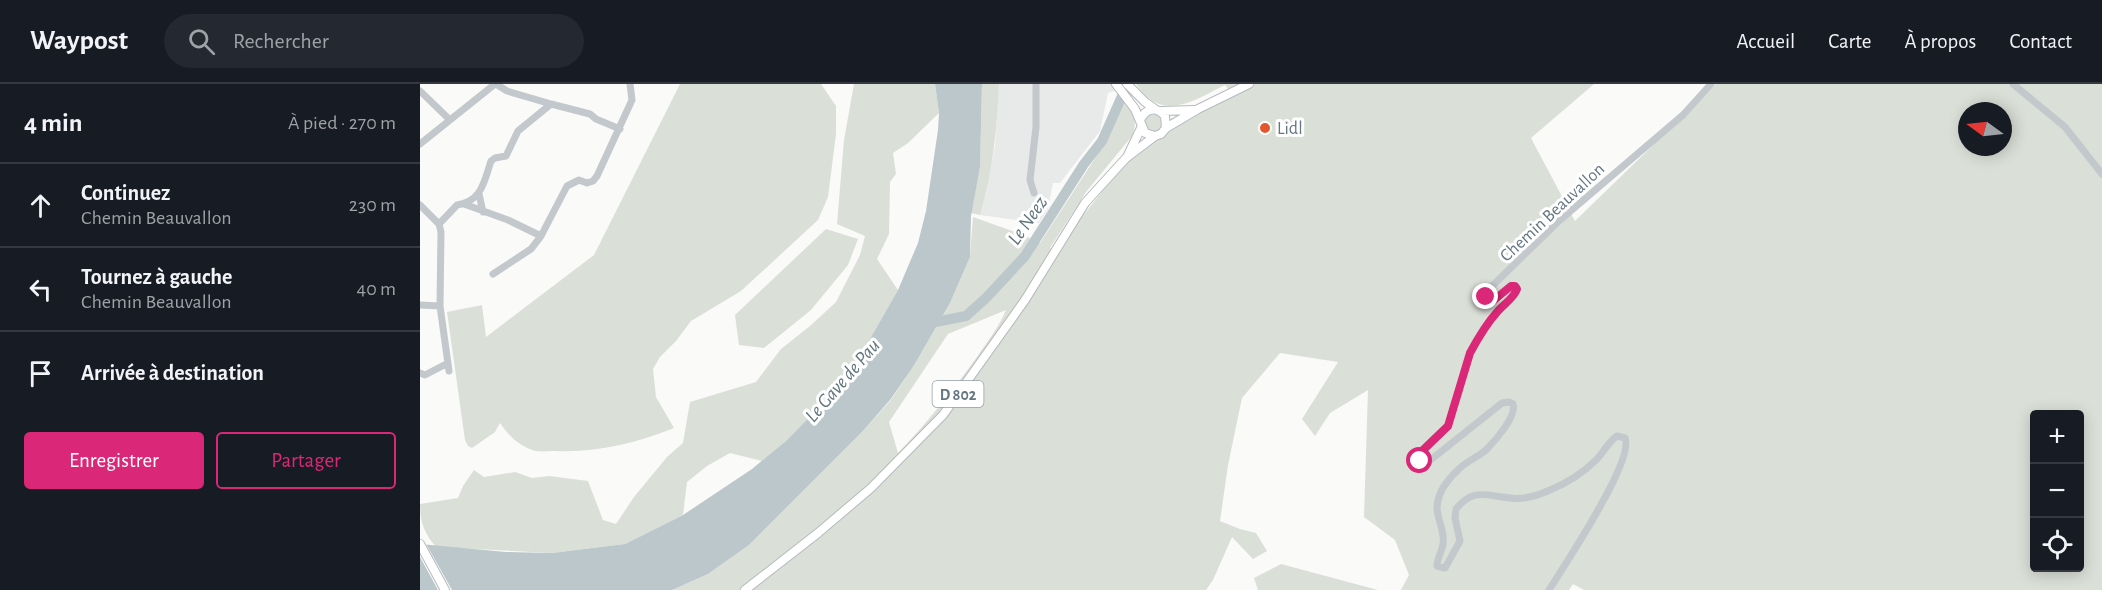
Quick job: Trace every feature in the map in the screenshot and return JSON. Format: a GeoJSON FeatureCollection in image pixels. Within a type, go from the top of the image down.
{"type":"FeatureCollection","features":[{"type":"Feature","properties":{"kind":"main road"},"geometry":{"type":"LineString","coordinates":[[1127,84],[1141,124],[1149,136],[1161,134],[1166,128],[1198,109],[1249,84]]}},
{"type":"Feature","properties":{"kind":"main road"},"geometry":{"type":"LineString","coordinates":[[1117,85],[1158,110],[1167,122],[1166,128]]}},
{"type":"Feature","properties":{"kind":"main road"},"geometry":{"type":"LineString","coordinates":[[1141,124],[1144,114],[1149,110],[1198,109]]}},
{"type":"Feature","properties":{"kind":"main road","name":"D 802"},"geometry":{"type":"LineString","coordinates":[[1126,158],[1141,124]]}},
{"type":"Feature","properties":{"kind":"main road","name":"D 802"},"geometry":{"type":"LineString","coordinates":[[745,590],[871,488],[943,415],[1025,300],[1085,202],[1126,158],[1155,136]]}},
{"type":"Feature","properties":{"kind":"main road"},"geometry":{"type":"LineString","coordinates":[[420,544],[445,590]]}},
{"type":"Feature","properties":{"kind":"street"},"geometry":{"type":"LineString","coordinates":[[420,144],[496,84],[507,91],[590,114],[620,129]]}},
{"type":"Feature","properties":{"kind":"street"},"geometry":{"type":"LineString","coordinates":[[493,274],[531,249],[541,236],[567,186],[579,180],[587,183],[593,181],[597,176],[632,100],[630,84]]}},
{"type":"Feature","properties":{"kind":"street"},"geometry":{"type":"LineString","coordinates":[[1034,193],[1030,180],[1036,127],[1036,84]]}},
{"type":"Feature","properties":{"kind":"street","name":"Chemin Beauvallon"},"geometry":{"type":"LineString","coordinates":[[1549,590],[1616,480],[1627,448],[1625,438],[1617,436],[1598,459],[1584,471],[1569,482],[1549,491],[1527,498],[1479,493],[1465,499],[1455,509],[1460,541],[1445,568],[1437,566],[1443,545],[1437,516],[1440,492],[1462,467],[1485,451],[1499,436],[1513,414],[1515,409],[1513,404],[1502,403],[1428,462],[1420,461],[1419,456],[1448,426],[1470,353],[1476,341],[1517,289],[1511,286],[1494,300],[1486,297],[1490,289],[1560,220],[1683,115],[1711,84]]}},
{"type":"Feature","properties":{"kind":"street"},"geometry":{"type":"LineString","coordinates":[[2013,84],[2065,127],[2102,174]]}},
{"type":"Feature","properties":{"kind":"street"},"geometry":{"type":"LineString","coordinates":[[420,91],[450,120]]}},
{"type":"Feature","properties":{"kind":"street"},"geometry":{"type":"LineString","coordinates":[[464,204],[479,194],[491,161],[506,156],[518,131],[551,104]]}},
{"type":"Feature","properties":{"kind":"street"},"geometry":{"type":"LineString","coordinates":[[479,194],[486,213]]}},
{"type":"Feature","properties":{"kind":"street"},"geometry":{"type":"LineString","coordinates":[[439,224],[457,204],[464,204],[508,220],[541,236]]}},
{"type":"Feature","properties":{"kind":"street"},"geometry":{"type":"LineString","coordinates":[[420,205],[439,224],[441,232],[440,306],[449,371]]}},
{"type":"Feature","properties":{"kind":"street"},"geometry":{"type":"LineString","coordinates":[[420,304],[440,306]]}},
{"type":"Feature","properties":{"kind":"street"},"geometry":{"type":"LineString","coordinates":[[420,373],[425,375],[448,363]]}},
{"type":"Feature","properties":{"kind":"shaded area"},"geometry":{"type":"Polygon","coordinates":[[[680,84],[821,84],[836,106],[836,134],[828,197],[818,220],[741,291],[691,321],[660,357],[653,369],[656,397],[674,428],[601,449],[536,451],[511,437],[500,423],[495,432],[472,448],[468,446],[465,440],[447,312],[482,305],[486,337],[594,255],[680,84]]]}},
{"type":"Feature","properties":{"kind":"shaded area"},"geometry":{"type":"Polygon","coordinates":[[[854,84],[935,84],[939,113],[908,143],[893,153],[896,174],[890,182],[889,234],[877,259],[898,290],[847,379],[786,441],[762,461],[730,453],[707,466],[687,482],[683,515],[625,544],[552,553],[436,547],[423,527],[420,504],[458,498],[474,470],[484,477],[515,472],[532,478],[549,476],[588,481],[603,520],[616,524],[634,497],[667,457],[683,443],[690,402],[756,382],[781,349],[836,302],[860,255],[865,236],[837,224],[844,140],[854,84]]]}},
{"type":"Feature","properties":{"kind":"shaded area"},"geometry":{"type":"Polygon","coordinates":[[[935,84],[982,84],[980,167],[971,216],[970,257],[950,303],[913,367],[890,400],[862,432],[749,545],[708,574],[672,590],[420,590],[420,544],[506,552],[552,553],[625,544],[683,515],[752,469],[786,441],[847,379],[898,290],[918,243],[926,211],[938,130],[939,113],[935,84]]]}},
{"type":"Feature","properties":{"kind":"shaded area"},"geometry":{"type":"Polygon","coordinates":[[[982,84],[999,84],[994,150],[980,215],[971,213],[980,167],[982,84]]]}},
{"type":"Feature","properties":{"kind":"shaded area"},"geometry":{"type":"Polygon","coordinates":[[[999,84],[1136,84],[1108,93],[1100,131],[1060,183],[1053,183],[1048,209],[1039,223],[980,215],[995,146],[999,84]]]}},
{"type":"Feature","properties":{"kind":"shaded area"},"geometry":{"type":"Polygon","coordinates":[[[1136,84],[1594,84],[1531,138],[1575,221],[1716,84],[2102,84],[2102,590],[1584,590],[1573,584],[1569,590],[1401,590],[1409,575],[1395,540],[1364,517],[1368,390],[1330,413],[1315,436],[1302,419],[1338,362],[1280,353],[1242,398],[1228,465],[1220,521],[1256,533],[1267,551],[1253,559],[1232,537],[1213,580],[1206,590],[672,590],[708,574],[749,545],[890,401],[913,367],[950,303],[970,257],[973,217],[1040,243],[1103,146],[1124,101],[1134,118],[1135,126],[1132,136],[1086,192],[1050,248],[1055,251],[1150,131],[1145,122],[1147,116],[1156,114],[1162,123],[1228,89],[1225,85],[1190,102],[1178,105],[1167,106],[1156,103],[1146,96],[1136,84]],[[1006,310],[948,334],[889,422],[898,453],[968,370],[993,334],[1006,310]]]}},
{"type":"Feature","properties":{"kind":"shaded area"},"geometry":{"type":"Polygon","coordinates":[[[826,229],[858,239],[848,265],[811,310],[764,348],[739,345],[735,315],[826,229]]]}},
{"type":"Feature","properties":{"kind":"shaded area"},"geometry":{"type":"Polygon","coordinates":[[[1281,564],[1378,590],[1258,590],[1254,578],[1281,564]]]}},
{"type":"Feature","properties":{"kind":"pier"},"geometry":{"type":"Polygon","coordinates":[[[420,541],[425,542],[452,590],[438,590],[420,557],[420,541]]]}},
{"type":"Feature","properties":{"kind":"waterway","name":"Le Neez"},"geometry":{"type":"LineString","coordinates":[[925,324],[966,316],[1025,256],[1084,164],[1102,141],[1126,87]]}},
{"type":"Feature","properties":{"kind":"place","name":"Lidl"},"geometry":{"type":"Point","coordinates":[1265,128]}},
{"type":"Feature","properties":{"kind":"route"},"geometry":{"type":"LineString","coordinates":[[1420,461],[1419,456],[1422,451],[1448,426],[1470,353],[1476,341],[1517,289],[1511,286],[1494,300],[1486,297]]}},
{"type":"Feature","properties":{"kind":"water label","name":"Le Gave de Pau"},"geometry":{"type":"Point","coordinates":[842,380]}}]}
